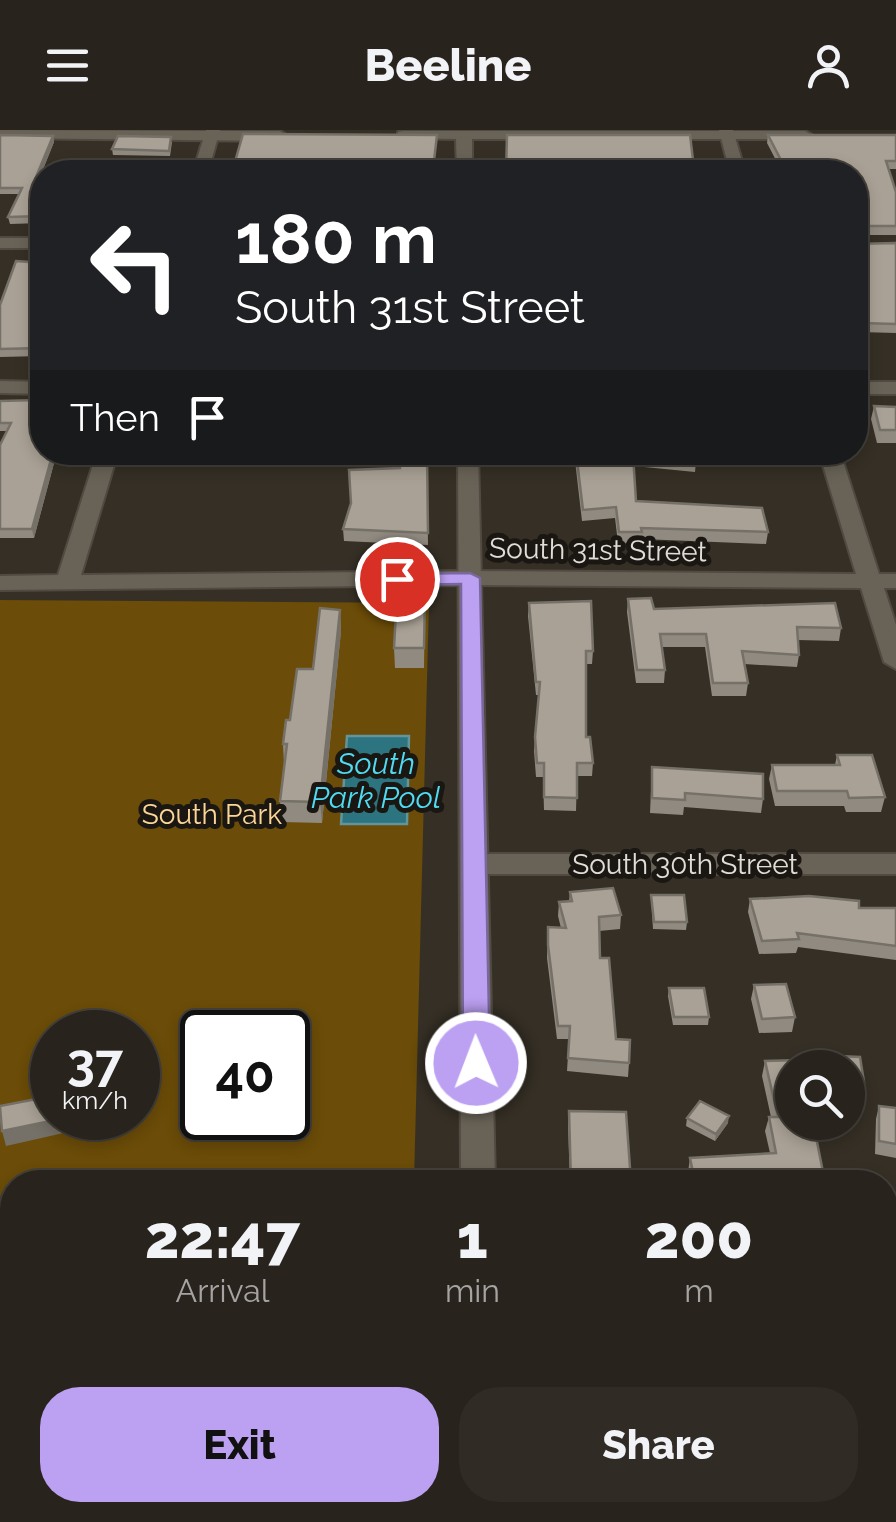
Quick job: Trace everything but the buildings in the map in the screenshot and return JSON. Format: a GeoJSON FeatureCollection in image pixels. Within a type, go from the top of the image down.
{"type":"FeatureCollection","features":[{"type":"Feature","properties":{"kind":"street"},"geometry":{"type":"LineString","coordinates":[[464,132],[464,160]]}},
{"type":"Feature","properties":{"kind":"street"},"geometry":{"type":"LineString","coordinates":[[726,132],[734,160]]}},
{"type":"Feature","properties":{"kind":"street"},"geometry":{"type":"LineString","coordinates":[[204,160],[212,133]]}},
{"type":"Feature","properties":{"kind":"street"},"geometry":{"type":"LineString","coordinates":[[0,134],[289,136]]}},
{"type":"Feature","properties":{"kind":"street"},"geometry":{"type":"LineString","coordinates":[[386,135],[821,135]]}},
{"type":"Feature","properties":{"kind":"street"},"geometry":{"type":"LineString","coordinates":[[0,243],[30,243]]}},
{"type":"Feature","properties":{"kind":"street"},"geometry":{"type":"LineString","coordinates":[[0,387],[30,388]]}},
{"type":"Feature","properties":{"kind":"street"},"geometry":{"type":"LineString","coordinates":[[868,388],[896,388]]}},
{"type":"Feature","properties":{"kind":"street"},"geometry":{"type":"LineString","coordinates":[[67,584],[104,465]]}},
{"type":"Feature","properties":{"kind":"street"},"geometry":{"type":"LineString","coordinates":[[468,465],[478,1170]]}},
{"type":"Feature","properties":{"kind":"street"},"geometry":{"type":"LineString","coordinates":[[833,465],[896,662]]}},
{"type":"Feature","properties":{"kind":"street","name":"South 31st Street"},"geometry":{"type":"LineString","coordinates":[[0,583],[470,578],[896,582]]}},
{"type":"Feature","properties":{"kind":"street","name":"South 30th Street"},"geometry":{"type":"LineString","coordinates":[[474,864],[896,864]]}},
{"type":"Feature","properties":{"kind":"green space","name":"South Park"},"geometry":{"type":"Polygon","coordinates":[[[0,600],[429,603],[414,1170],[0,1170],[0,600]]]}},
{"type":"Feature","properties":{"kind":"water","name":"South Park Pool"},"geometry":{"type":"Polygon","coordinates":[[[347,736],[409,736],[407,824],[341,824],[347,736]]]}},
{"type":"Feature","properties":{"kind":"route"},"geometry":{"type":"LineString","coordinates":[[397,579],[470,578],[476,1063]]}}]}
